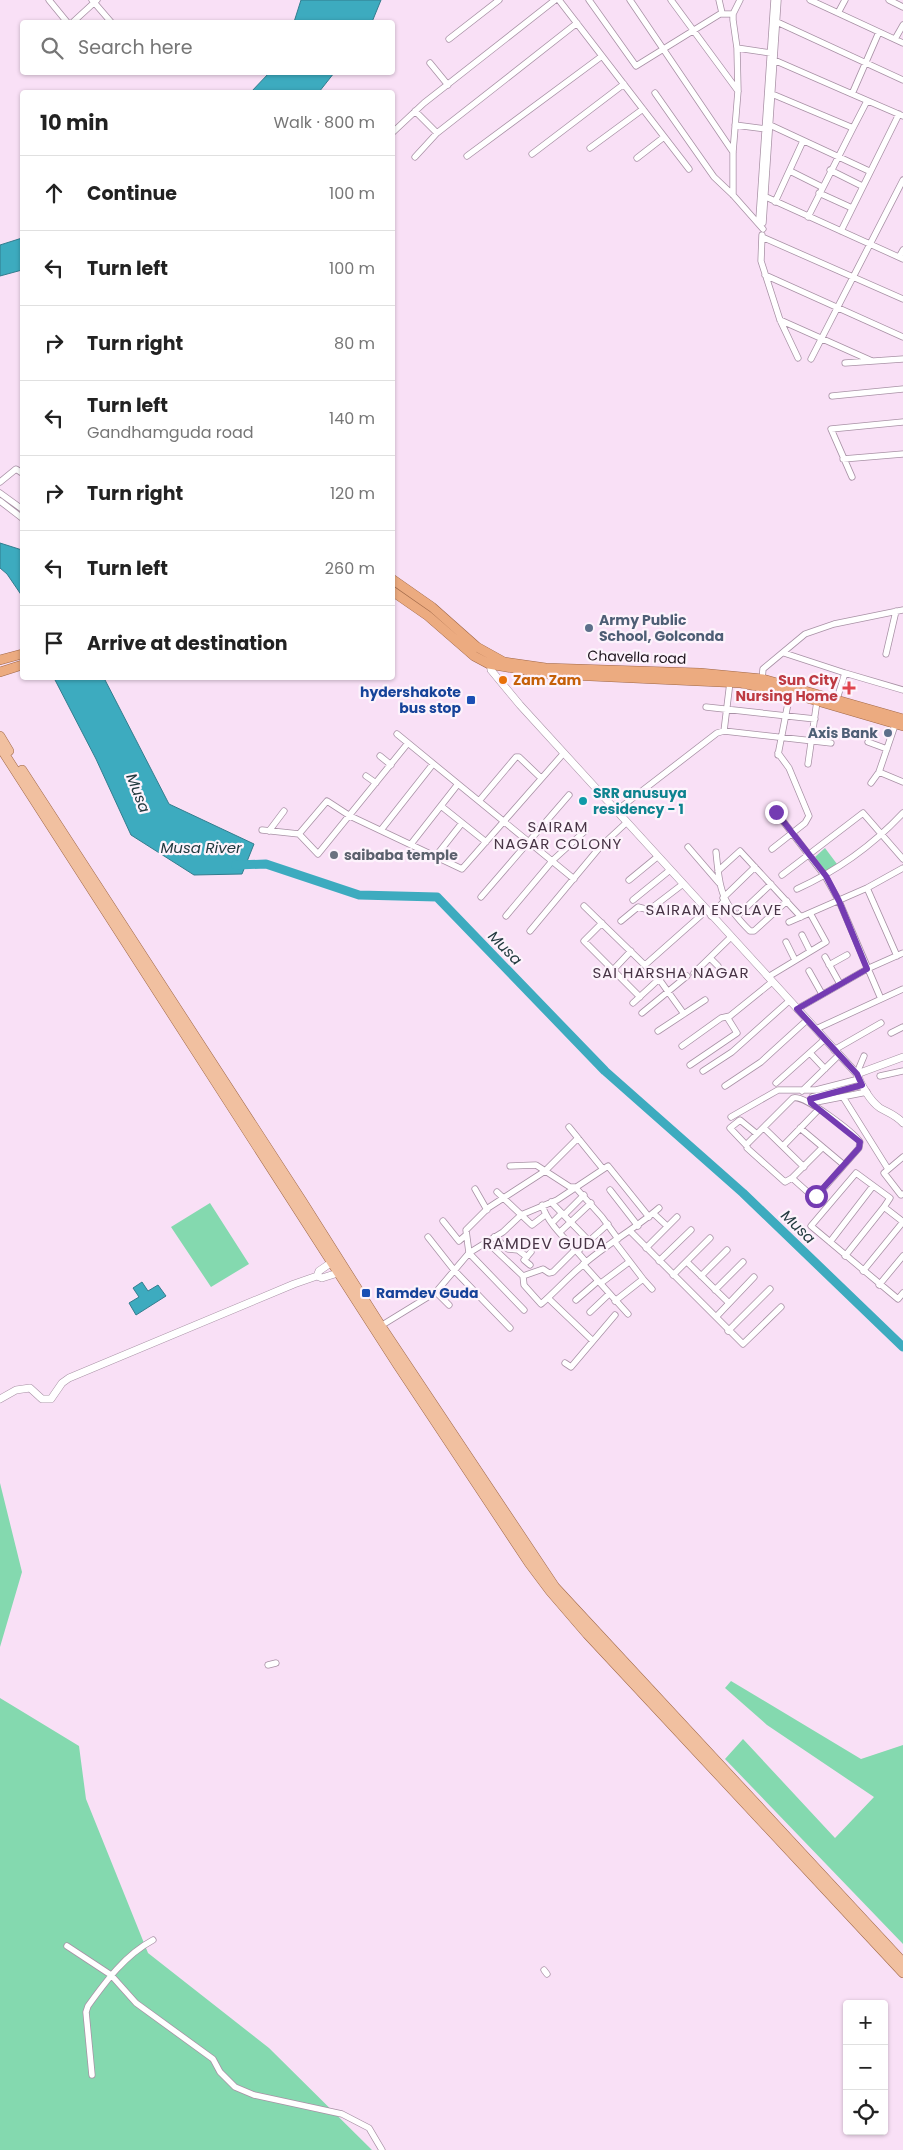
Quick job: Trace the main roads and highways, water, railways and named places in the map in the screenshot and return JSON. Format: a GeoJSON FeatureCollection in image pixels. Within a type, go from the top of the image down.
{"type":"FeatureCollection","features":[{"type":"Feature","properties":{"kind":"highway","name":"Chavella road"},"geometry":{"type":"LineString","coordinates":[[395,581],[432,607],[490,660],[546,668],[691,673],[762,683],[837,699],[900,723]]}},
{"type":"Feature","properties":{"kind":"highway","name":"Chavella road"},"geometry":{"type":"LineString","coordinates":[[395,593],[428,616],[474,656],[547,674],[762,683],[817,701],[900,723]]}},
{"type":"Feature","properties":{"kind":"highway"},"geometry":{"type":"LineString","coordinates":[[0,660],[19,655]]}},
{"type":"Feature","properties":{"kind":"highway"},"geometry":{"type":"LineString","coordinates":[[0,672],[20,666]]}},
{"type":"Feature","properties":{"kind":"main road"},"geometry":{"type":"LineString","coordinates":[[0,736],[529,1563],[550,1591],[903,1973]]}},
{"type":"Feature","properties":{"kind":"main road"},"geometry":{"type":"LineString","coordinates":[[0,747],[336,1260]]}},
{"type":"Feature","properties":{"kind":"main road"},"geometry":{"type":"LineString","coordinates":[[378,1327],[555,1587],[903,1962]]}},
{"type":"Feature","properties":{"kind":"water"},"geometry":{"type":"Polygon","coordinates":[[[301,0],[381,0],[373,20],[295,20],[301,0]]]}},
{"type":"Feature","properties":{"kind":"water"},"geometry":{"type":"Polygon","coordinates":[[[267,75],[332,75],[321,90],[253,90],[267,75]]]}},
{"type":"Feature","properties":{"kind":"water"},"geometry":{"type":"Polygon","coordinates":[[[20,239],[20,271],[0,276],[0,245],[20,239]]]}},
{"type":"Feature","properties":{"kind":"water"},"geometry":{"type":"Polygon","coordinates":[[[0,543],[20,549],[20,593],[7,574],[0,568],[0,543]]]}},
{"type":"Feature","properties":{"kind":"water","name":"Musa River"},"geometry":{"type":"Polygon","coordinates":[[[55,680],[105,680],[169,804],[254,844],[242,874],[194,875],[131,835],[96,759],[55,680]]]}},
{"type":"Feature","properties":{"kind":"water"},"geometry":{"type":"Polygon","coordinates":[[[142,1282],[148,1291],[158,1285],[166,1296],[136,1315],[129,1303],[139,1297],[133,1288],[142,1282]]]}},
{"type":"Feature","properties":{"kind":"waterway","name":"Musa"},"geometry":{"type":"LineString","coordinates":[[236,865],[266,864],[359,895],[437,897],[605,1071],[743,1193],[903,1347]]}},
{"type":"Feature","properties":{"kind":"place","name":"Army Public School, Golconda"},"geometry":{"type":"Point","coordinates":[589,628]}},
{"type":"Feature","properties":{"kind":"place","name":"Zam Zam"},"geometry":{"type":"Point","coordinates":[503,680]}},
{"type":"Feature","properties":{"kind":"place","name":"Sun City Nursing Home"},"geometry":{"type":"Point","coordinates":[849,688]}},
{"type":"Feature","properties":{"kind":"place","name":"hydershakote bus stop"},"geometry":{"type":"Point","coordinates":[471,700]}},
{"type":"Feature","properties":{"kind":"place","name":"Axis Bank"},"geometry":{"type":"Point","coordinates":[888,733]}},
{"type":"Feature","properties":{"kind":"place","name":"SRR anusuya residency - 1"},"geometry":{"type":"Point","coordinates":[583,801]}},
{"type":"Feature","properties":{"kind":"place","name":"saibaba temple"},"geometry":{"type":"Point","coordinates":[334,855]}},
{"type":"Feature","properties":{"kind":"place","name":"Ramdev Guda"},"geometry":{"type":"Point","coordinates":[366,1293]}},
{"type":"Feature","properties":{"kind":"district","name":"SAIRAM NAGAR COLONY"},"geometry":{"type":"Point","coordinates":[558,836]}},
{"type":"Feature","properties":{"kind":"district","name":"SAIRAM ENCLAVE"},"geometry":{"type":"Point","coordinates":[714,910]}},
{"type":"Feature","properties":{"kind":"district","name":"SAI HARSHA NAGAR"},"geometry":{"type":"Point","coordinates":[671,973]}},
{"type":"Feature","properties":{"kind":"district","name":"RAMDEV GUDA"},"geometry":{"type":"Point","coordinates":[545,1243]}}]}
